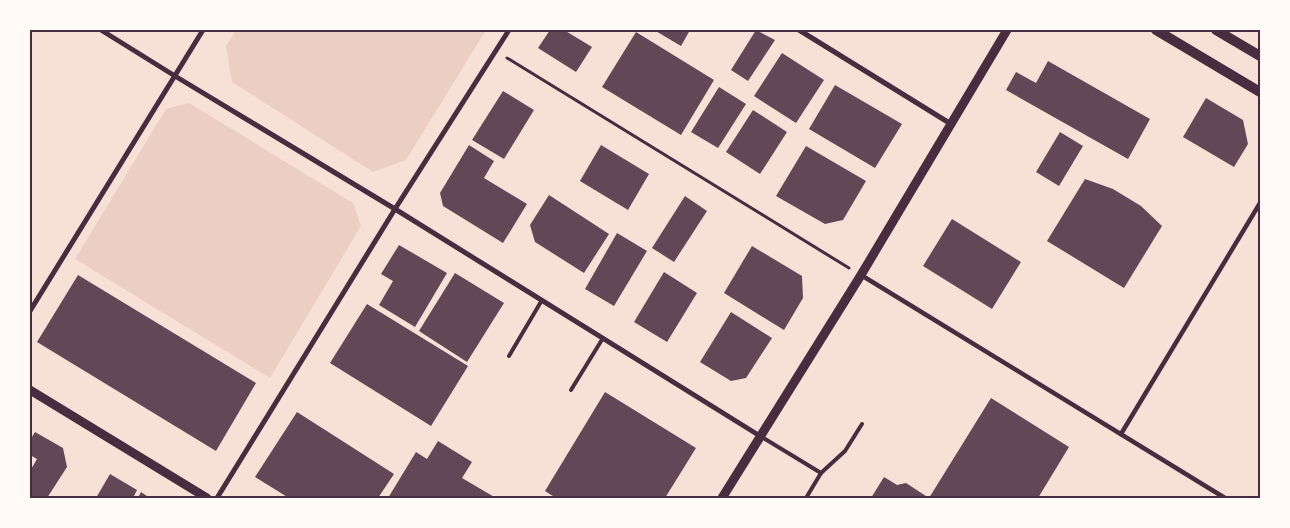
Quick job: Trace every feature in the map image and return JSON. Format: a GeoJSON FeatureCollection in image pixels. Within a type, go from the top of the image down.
{"type":"FeatureCollection","features":[{"type":"Feature","properties":{"kind":"main road"},"geometry":{"type":"LineString","coordinates":[[1156,30],[1260,92]]}},
{"type":"Feature","properties":{"kind":"main road"},"geometry":{"type":"LineString","coordinates":[[1216,30],[1260,56]]}},
{"type":"Feature","properties":{"kind":"street"},"geometry":{"type":"LineString","coordinates":[[101,30],[395,209],[760,436]]}},
{"type":"Feature","properties":{"kind":"street"},"geometry":{"type":"LineString","coordinates":[[30,311],[203,30]]}},
{"type":"Feature","properties":{"kind":"street"},"geometry":{"type":"LineString","coordinates":[[217,498],[395,209],[509,30]]}},
{"type":"Feature","properties":{"kind":"street"},"geometry":{"type":"LineString","coordinates":[[799,30],[951,124]]}},
{"type":"Feature","properties":{"kind":"street"},"geometry":{"type":"LineString","coordinates":[[722,498],[861,275],[1008,30]]}},
{"type":"Feature","properties":{"kind":"street"},"geometry":{"type":"LineString","coordinates":[[1121,434],[1260,203]]}},
{"type":"Feature","properties":{"kind":"street"},"geometry":{"type":"LineString","coordinates":[[861,275],[1226,498]]}},
{"type":"Feature","properties":{"kind":"street"},"geometry":{"type":"LineString","coordinates":[[30,390],[206,498]]}},
{"type":"Feature","properties":{"kind":"lane"},"geometry":{"type":"LineString","coordinates":[[509,356],[542,300]]}},
{"type":"Feature","properties":{"kind":"lane"},"geometry":{"type":"LineString","coordinates":[[571,390],[603,338]]}},
{"type":"Feature","properties":{"kind":"lane"},"geometry":{"type":"LineString","coordinates":[[806,498],[821,473],[845,451],[862,424]]}},
{"type":"Feature","properties":{"kind":"lane"},"geometry":{"type":"LineString","coordinates":[[760,436],[821,473]]}},
{"type":"Feature","properties":{"kind":"path"},"geometry":{"type":"LineString","coordinates":[[496,51],[861,275]]}},
{"type":"Feature","properties":{"kind":"shaded area"},"geometry":{"type":"Polygon","coordinates":[[[236,30],[486,30],[406,160],[373,172],[232,82],[226,46],[236,30]]]}},
{"type":"Feature","properties":{"kind":"shaded area"},"geometry":{"type":"Polygon","coordinates":[[[189,103],[353,203],[361,226],[270,378],[75,259],[166,109],[189,103]]]}},
{"type":"Feature","properties":{"kind":"building"},"geometry":{"type":"Polygon","coordinates":[[[550,30],[564,30],[592,47],[576,72],[538,48],[550,30]]]}},
{"type":"Feature","properties":{"kind":"building"},"geometry":{"type":"Polygon","coordinates":[[[654,30],[690,30],[681,46],[654,30]]]}},
{"type":"Feature","properties":{"kind":"building"},"geometry":{"type":"Polygon","coordinates":[[[756,30],[775,40],[748,81],[731,70],[756,30]]]}},
{"type":"Feature","properties":{"kind":"building"},"geometry":{"type":"Polygon","coordinates":[[[636,32],[714,80],[681,135],[602,87],[636,32]]]}},
{"type":"Feature","properties":{"kind":"building"},"geometry":{"type":"Polygon","coordinates":[[[782,53],[824,80],[796,123],[754,96],[782,53]]]}},
{"type":"Feature","properties":{"kind":"building"},"geometry":{"type":"Polygon","coordinates":[[[1048,61],[1150,119],[1128,159],[1006,90],[1016,72],[1036,83],[1048,61]]]}},
{"type":"Feature","properties":{"kind":"building"},"geometry":{"type":"Polygon","coordinates":[[[835,85],[902,124],[875,168],[809,129],[835,85]]]}},
{"type":"Feature","properties":{"kind":"building"},"geometry":{"type":"Polygon","coordinates":[[[719,87],[746,104],[718,148],[691,132],[719,87]]]}},
{"type":"Feature","properties":{"kind":"building"},"geometry":{"type":"Polygon","coordinates":[[[503,91],[534,110],[504,159],[472,140],[503,91]]]}},
{"type":"Feature","properties":{"kind":"building"},"geometry":{"type":"Polygon","coordinates":[[[1206,98],[1243,120],[1248,144],[1234,167],[1183,137],[1206,98]]]}},
{"type":"Feature","properties":{"kind":"building"},"geometry":{"type":"Polygon","coordinates":[[[753,110],[787,132],[760,174],[726,152],[753,110]]]}},
{"type":"Feature","properties":{"kind":"building"},"geometry":{"type":"Polygon","coordinates":[[[1060,132],[1083,146],[1059,186],[1036,172],[1060,132]]]}},
{"type":"Feature","properties":{"kind":"building"},"geometry":{"type":"Polygon","coordinates":[[[469,145],[494,161],[484,178],[527,204],[503,243],[443,206],[440,193],[469,145]]]}},
{"type":"Feature","properties":{"kind":"building"},"geometry":{"type":"Polygon","coordinates":[[[601,145],[649,174],[628,210],[580,181],[601,145]]]}},
{"type":"Feature","properties":{"kind":"building"},"geometry":{"type":"Polygon","coordinates":[[[806,146],[866,181],[843,220],[825,224],[776,196],[806,146]]]}},
{"type":"Feature","properties":{"kind":"building"},"geometry":{"type":"Polygon","coordinates":[[[1085,179],[1113,189],[1141,206],[1162,226],[1124,288],[1047,241],[1085,179]]]}},
{"type":"Feature","properties":{"kind":"building"},"geometry":{"type":"Polygon","coordinates":[[[549,195],[609,234],[584,273],[535,242],[530,225],[549,195]]]}},
{"type":"Feature","properties":{"kind":"building"},"geometry":{"type":"Polygon","coordinates":[[[685,196],[707,211],[674,262],[652,248],[685,196]]]}},
{"type":"Feature","properties":{"kind":"building"},"geometry":{"type":"Polygon","coordinates":[[[952,219],[1021,262],[992,309],[923,266],[952,219]]]}},
{"type":"Feature","properties":{"kind":"building"},"geometry":{"type":"Polygon","coordinates":[[[617,233],[647,251],[614,306],[585,289],[617,233]]]}},
{"type":"Feature","properties":{"kind":"building"},"geometry":{"type":"Polygon","coordinates":[[[399,245],[447,273],[415,327],[379,305],[393,281],[381,274],[399,245]]]}},
{"type":"Feature","properties":{"kind":"building"},"geometry":{"type":"Polygon","coordinates":[[[752,246],[802,276],[803,298],[784,330],[724,293],[752,246]]]}},
{"type":"Feature","properties":{"kind":"building"},"geometry":{"type":"Polygon","coordinates":[[[664,272],[697,293],[667,342],[634,322],[664,272]]]}},
{"type":"Feature","properties":{"kind":"building"},"geometry":{"type":"Polygon","coordinates":[[[455,273],[504,303],[467,362],[419,331],[455,273]]]}},
{"type":"Feature","properties":{"kind":"building"},"geometry":{"type":"Polygon","coordinates":[[[78,275],[256,383],[216,451],[37,342],[78,275]]]}},
{"type":"Feature","properties":{"kind":"building"},"geometry":{"type":"Polygon","coordinates":[[[367,304],[468,366],[431,426],[330,363],[367,304]]]}},
{"type":"Feature","properties":{"kind":"building"},"geometry":{"type":"Polygon","coordinates":[[[731,312],[772,338],[746,378],[731,381],[700,362],[731,312]]]}},
{"type":"Feature","properties":{"kind":"building"},"geometry":{"type":"Polygon","coordinates":[[[605,392],[696,448],[665,498],[556,498],[545,491],[605,392]]]}},
{"type":"Feature","properties":{"kind":"building"},"geometry":{"type":"Polygon","coordinates":[[[991,398],[1069,447],[1038,498],[929,498],[991,398]]]}},
{"type":"Feature","properties":{"kind":"building"},"geometry":{"type":"Polygon","coordinates":[[[297,412],[394,474],[378,498],[289,498],[255,477],[297,412]]]}},
{"type":"Feature","properties":{"kind":"building"},"geometry":{"type":"Polygon","coordinates":[[[35,432],[63,448],[67,467],[47,498],[30,498],[30,471],[37,459],[30,455],[30,440],[35,432]]]}},
{"type":"Feature","properties":{"kind":"building"},"geometry":{"type":"Polygon","coordinates":[[[438,441],[472,462],[462,478],[496,498],[388,498],[416,452],[427,459],[438,441]]]}},
{"type":"Feature","properties":{"kind":"building"},"geometry":{"type":"Polygon","coordinates":[[[110,474],[137,490],[133,498],[96,498],[110,474]]]}},
{"type":"Feature","properties":{"kind":"building"},"geometry":{"type":"Polygon","coordinates":[[[884,477],[897,485],[906,483],[929,498],[871,498],[884,477]]]}},
{"type":"Feature","properties":{"kind":"building"},"geometry":{"type":"Polygon","coordinates":[[[141,492],[150,498],[138,498],[141,492]]]}}]}
